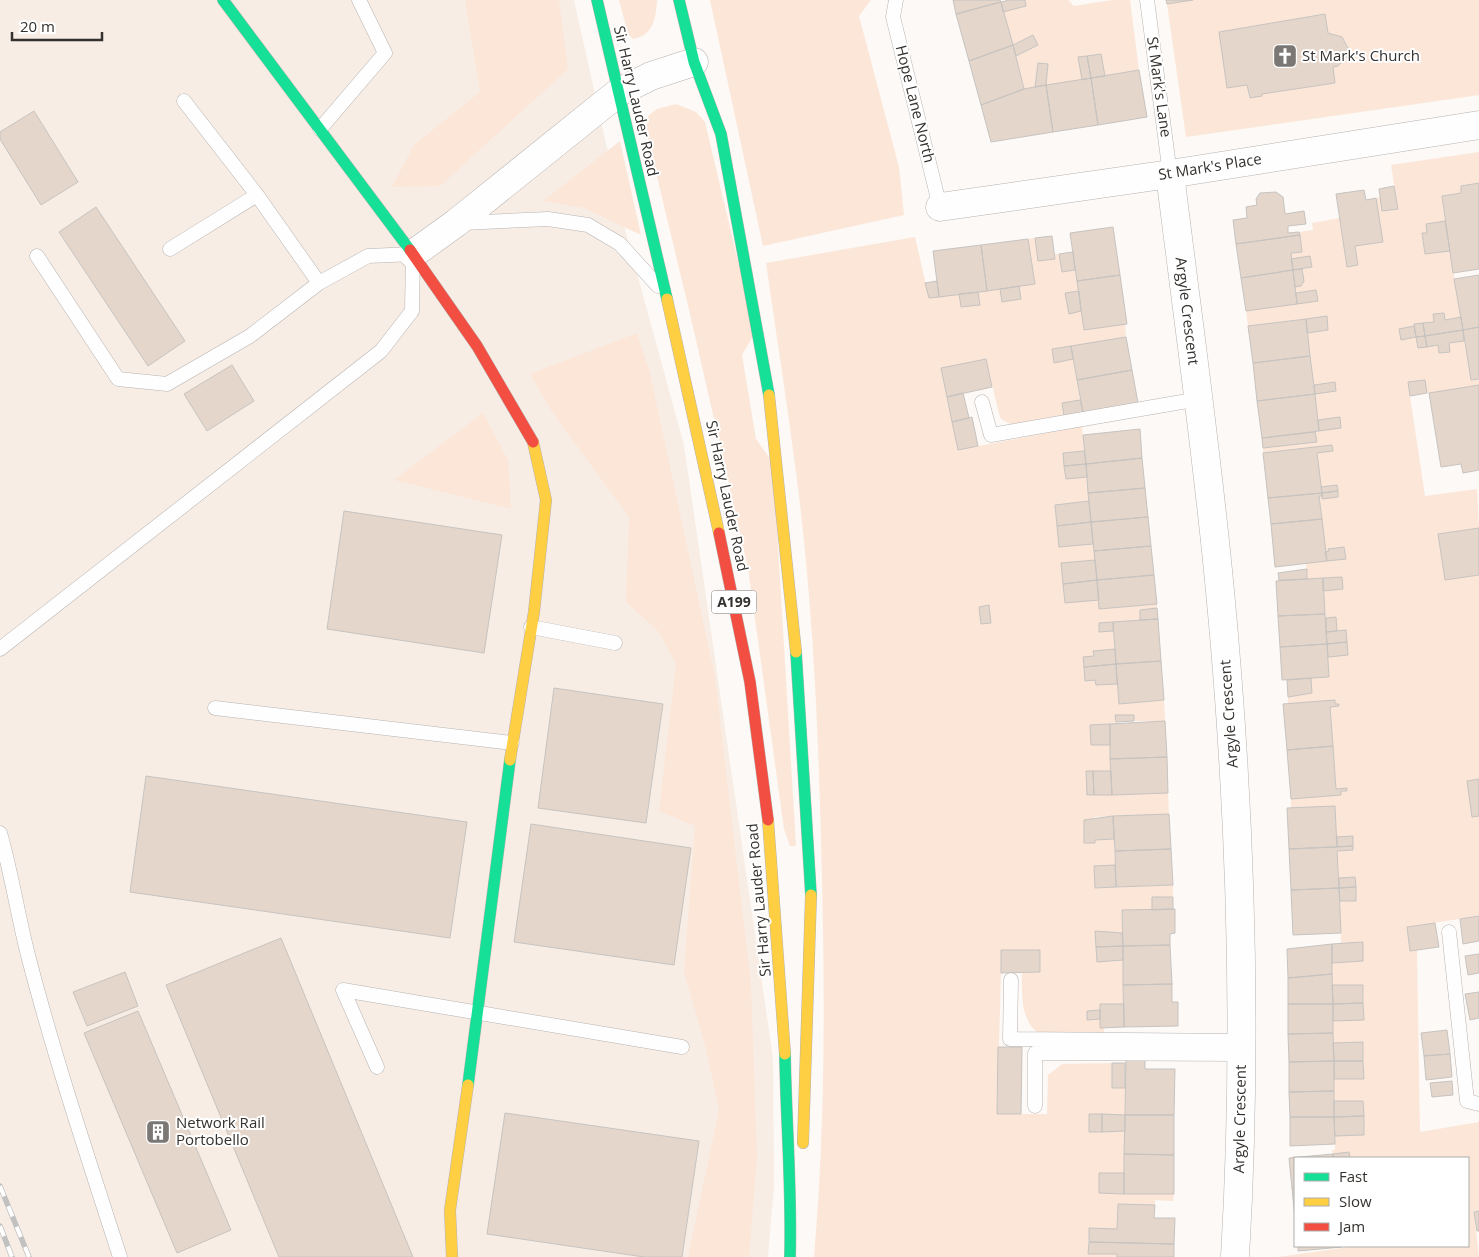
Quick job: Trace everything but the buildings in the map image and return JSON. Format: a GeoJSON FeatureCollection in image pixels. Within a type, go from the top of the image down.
{"type":"FeatureCollection","features":[{"type":"Feature","properties":{"kind":"main road"},"geometry":{"type":"LineString","coordinates":[[223,0],[413,254],[477,346],[534,444],[542,474],[546,500],[531,627],[512,743],[478,1013],[450,1210],[452,1257]]}},
{"type":"Feature","properties":{"kind":"main road","name":"Sir Harry Lauder Road"},"geometry":{"type":"LineString","coordinates":[[597,0],[696,424],[750,682],[768,829],[786,1044],[786,1128],[791,1216],[790,1257]]}},
{"type":"Feature","properties":{"kind":"main road","name":"Sir Harry Lauder Road"},"geometry":{"type":"LineString","coordinates":[[679,0],[694,62],[721,134],[766,373],[783,515],[800,694],[810,894],[809,1004],[804,1138],[791,1216]]}},
{"type":"Feature","properties":{"kind":"street"},"geometry":{"type":"LineString","coordinates":[[413,254],[456,223],[619,92],[650,76],[694,62]]}},
{"type":"Feature","properties":{"kind":"street","name":"St Mark's Place"},"geometry":{"type":"LineString","coordinates":[[940,208],[1479,125]]}},
{"type":"Feature","properties":{"kind":"street","name":"Argyle Crescent"},"geometry":{"type":"LineString","coordinates":[[1170,174],[1199,399],[1221,594],[1230,709],[1238,843],[1242,1048],[1235,1257]]}},
{"type":"Feature","properties":{"kind":"lane"},"geometry":{"type":"LineString","coordinates":[[320,129],[385,53],[359,0]]}},
{"type":"Feature","properties":{"kind":"lane","name":"Hope Lane North"},"geometry":{"type":"LineString","coordinates":[[896,0],[893,16],[940,208]]}},
{"type":"Feature","properties":{"kind":"lane","name":"St Mark's Lane"},"geometry":{"type":"LineString","coordinates":[[1147,0],[1170,174]]}},
{"type":"Feature","properties":{"kind":"lane"},"geometry":{"type":"LineString","coordinates":[[184,101],[257,195],[319,283]]}},
{"type":"Feature","properties":{"kind":"lane"},"geometry":{"type":"LineString","coordinates":[[170,249],[257,195]]}},
{"type":"Feature","properties":{"kind":"lane"},"geometry":{"type":"LineString","coordinates":[[456,223],[548,219],[588,224],[620,244],[665,294]]}},
{"type":"Feature","properties":{"kind":"lane"},"geometry":{"type":"LineString","coordinates":[[0,649],[382,351],[412,311],[413,254],[368,256],[319,283],[250,336],[167,384],[118,380],[37,256]]}},
{"type":"Feature","properties":{"kind":"lane"},"geometry":{"type":"LineString","coordinates":[[982,402],[991,435],[1199,399]]}},
{"type":"Feature","properties":{"kind":"lane"},"geometry":{"type":"LineString","coordinates":[[531,627],[615,643]]}},
{"type":"Feature","properties":{"kind":"lane"},"geometry":{"type":"LineString","coordinates":[[215,708],[512,743]]}},
{"type":"Feature","properties":{"kind":"lane"},"geometry":{"type":"LineString","coordinates":[[0,833],[11,871],[29,958],[74,1113],[120,1257]]}},
{"type":"Feature","properties":{"kind":"lane"},"geometry":{"type":"LineString","coordinates":[[1449,932],[1467,1101],[1479,1104]]}},
{"type":"Feature","properties":{"kind":"lane"},"geometry":{"type":"LineString","coordinates":[[1012,980],[1010,1039],[1242,1048]]}},
{"type":"Feature","properties":{"kind":"lane"},"geometry":{"type":"LineString","coordinates":[[377,1067],[343,990],[682,1047]]}},
{"type":"Feature","properties":{"kind":"lane"},"geometry":{"type":"LineString","coordinates":[[1035,1106],[1035,1053],[1242,1048]]}},
{"type":"Feature","properties":{"kind":"shaded area"},"geometry":{"type":"Polygon","coordinates":[[[0,0],[574,0],[626,233],[684,445],[773,1058],[774,1185],[768,1257],[0,1257],[0,0]]]}},
{"type":"Feature","properties":{"kind":"shaded area"},"geometry":{"type":"Polygon","coordinates":[[[465,0],[559,0],[568,69],[440,186],[392,187],[414,145],[480,92],[465,0]]]}},
{"type":"Feature","properties":{"kind":"shaded area"},"geometry":{"type":"Polygon","coordinates":[[[619,0],[657,0],[656,13],[652,25],[645,34],[633,39],[628,34],[619,0]]]}},
{"type":"Feature","properties":{"kind":"shaded area"},"geometry":{"type":"Polygon","coordinates":[[[710,0],[871,0],[859,16],[899,167],[904,215],[763,246],[710,0]]]}},
{"type":"Feature","properties":{"kind":"shaded area"},"geometry":{"type":"Polygon","coordinates":[[[1025,0],[1068,0],[1074,6],[1112,0],[1130,0],[1139,70],[1105,76],[1101,54],[1078,57],[1082,80],[1046,85],[1048,65],[1038,63],[1035,87],[1024,89],[1016,56],[1037,44],[1033,35],[1013,45],[1003,12],[1026,6],[1025,0]]]}},
{"type":"Feature","properties":{"kind":"shaded area"},"geometry":{"type":"Polygon","coordinates":[[[1193,0],[1479,0],[1479,95],[1186,137],[1167,4],[1193,0]],[[1324,14],[1219,32],[1247,85],[1249,98],[1262,96],[1262,94],[1335,83],[1333,67],[1345,59],[1348,50],[1342,37],[1328,33],[1324,14]]]}},
{"type":"Feature","properties":{"kind":"shaded area"},"geometry":{"type":"Polygon","coordinates":[[[676,104],[696,112],[705,122],[755,333],[742,355],[756,439],[773,463],[796,846],[790,846],[784,829],[748,568],[646,131],[648,116],[657,109],[676,104]]]}},
{"type":"Feature","properties":{"kind":"shaded area"},"geometry":{"type":"Polygon","coordinates":[[[620,141],[641,235],[584,208],[543,201],[620,141]]]}},
{"type":"Feature","properties":{"kind":"shaded area"},"geometry":{"type":"Polygon","coordinates":[[[1479,152],[1479,183],[1461,186],[1461,193],[1442,196],[1445,221],[1426,224],[1427,233],[1422,234],[1425,254],[1450,251],[1461,317],[1445,320],[1444,313],[1433,314],[1434,322],[1399,329],[1401,339],[1416,337],[1418,348],[1438,345],[1439,353],[1450,352],[1449,343],[1464,341],[1471,380],[1479,379],[1479,385],[1429,393],[1427,393],[1425,380],[1408,383],[1425,496],[1477,489],[1479,528],[1438,534],[1445,580],[1479,575],[1479,916],[1407,927],[1410,951],[1417,950],[1420,1132],[1479,1122],[1479,1211],[1474,1212],[1479,1257],[1278,1257],[1349,1247],[1469,1247],[1469,1157],[1350,1157],[1349,1152],[1333,1154],[1332,1150],[1335,1150],[1335,1136],[1364,1135],[1363,1101],[1334,1101],[1334,1079],[1364,1079],[1363,1043],[1333,1043],[1333,1021],[1364,1020],[1363,985],[1332,985],[1332,963],[1363,961],[1363,942],[1341,944],[1340,901],[1356,901],[1355,877],[1339,878],[1337,851],[1353,850],[1353,837],[1337,837],[1335,806],[1291,808],[1291,799],[1340,795],[1341,791],[1347,791],[1336,789],[1330,707],[1339,706],[1339,704],[1288,704],[1288,697],[1312,693],[1311,678],[1329,677],[1328,657],[1348,655],[1346,631],[1337,631],[1336,617],[1326,618],[1323,591],[1343,589],[1342,577],[1307,579],[1306,563],[1346,558],[1344,547],[1329,549],[1329,551],[1325,552],[1319,496],[1322,496],[1323,499],[1338,496],[1337,485],[1321,487],[1317,453],[1333,451],[1332,446],[1263,453],[1263,448],[1316,442],[1315,432],[1341,428],[1339,417],[1318,420],[1315,394],[1336,391],[1335,382],[1314,385],[1307,333],[1328,330],[1327,316],[1248,326],[1246,311],[1317,301],[1316,290],[1296,293],[1295,287],[1301,286],[1304,281],[1302,269],[1312,267],[1310,257],[1291,259],[1291,253],[1302,252],[1299,232],[1313,230],[1312,223],[1340,218],[1347,267],[1358,265],[1355,246],[1382,242],[1376,198],[1380,197],[1382,211],[1398,209],[1391,165],[1479,152]]]}},
{"type":"Feature","properties":{"kind":"shaded area"},"geometry":{"type":"Polygon","coordinates":[[[915,237],[929,298],[959,294],[961,307],[980,305],[978,292],[1000,289],[1002,302],[1021,299],[1019,286],[1035,284],[1028,239],[1035,238],[1038,261],[1055,259],[1055,254],[1059,254],[1062,272],[1075,270],[1079,291],[1066,293],[1069,313],[1081,311],[1125,324],[1126,337],[1052,349],[1054,362],[1073,359],[1080,400],[1062,403],[1064,416],[1012,425],[1001,419],[999,414],[986,359],[941,368],[958,450],[1082,426],[1084,451],[1063,453],[1066,479],[1087,477],[1089,501],[1055,505],[1059,546],[1093,544],[1095,560],[1061,563],[1065,603],[1099,600],[1100,609],[1157,604],[1157,608],[1140,610],[1140,620],[1099,624],[1100,632],[1113,631],[1115,649],[1093,651],[1096,685],[1117,684],[1119,704],[1164,700],[1165,721],[1134,721],[1134,715],[1116,715],[1116,724],[1091,725],[1091,745],[1110,745],[1111,771],[1087,771],[1087,795],[1168,793],[1169,814],[1094,817],[1094,819],[1084,820],[1084,843],[1095,843],[1095,840],[1114,839],[1115,865],[1094,866],[1095,888],[1173,885],[1173,897],[1152,897],[1152,910],[1122,910],[1122,933],[1096,932],[1097,962],[1123,960],[1124,1004],[1100,1004],[1100,1010],[1087,1011],[1087,1019],[1100,1019],[1100,1027],[1104,1027],[1104,1033],[1037,1032],[1031,1027],[1023,1005],[1022,973],[1040,972],[1040,950],[1001,973],[997,1114],[1047,1114],[1048,1075],[1062,1064],[1112,1063],[1112,1087],[1125,1088],[1125,1115],[1089,1114],[1089,1132],[1125,1131],[1124,1173],[1099,1173],[1099,1193],[1174,1194],[1173,1201],[1155,1200],[1155,1205],[1118,1204],[1117,1229],[1089,1228],[1088,1253],[1117,1254],[1117,1257],[814,1257],[821,1153],[824,1049],[821,841],[816,702],[802,518],[766,263],[915,237]]]}},
{"type":"Feature","properties":{"kind":"shaded area"},"geometry":{"type":"Polygon","coordinates":[[[637,333],[650,373],[715,677],[751,984],[757,1157],[749,1257],[688,1257],[719,1110],[706,1049],[684,972],[695,826],[659,811],[676,664],[659,632],[626,602],[629,517],[552,412],[530,374],[637,333]]]}},
{"type":"Feature","properties":{"kind":"shaded area"},"geometry":{"type":"Polygon","coordinates":[[[483,413],[508,460],[511,509],[394,480],[483,413]]]}},
{"type":"Feature","properties":{"kind":"railway"},"geometry":{"type":"LineString","coordinates":[[0,1186],[29,1257]]}},
{"type":"Feature","properties":{"kind":"railway"},"geometry":{"type":"LineString","coordinates":[[0,1226],[12,1257]]}},
{"type":"Feature","properties":{"kind":"traffic: fast"},"geometry":{"type":"LineString","coordinates":[[223,0],[410,250]]}},
{"type":"Feature","properties":{"kind":"traffic: fast"},"geometry":{"type":"LineString","coordinates":[[597,0],[667,299]]}},
{"type":"Feature","properties":{"kind":"traffic: fast"},"geometry":{"type":"LineString","coordinates":[[679,0],[694,62],[721,134],[769,395]]}},
{"type":"Feature","properties":{"kind":"traffic: fast"},"geometry":{"type":"LineString","coordinates":[[796,652],[811,895]]}},
{"type":"Feature","properties":{"kind":"traffic: fast"},"geometry":{"type":"LineString","coordinates":[[468,1085],[510,760]]}},
{"type":"Feature","properties":{"kind":"traffic: fast"},"geometry":{"type":"LineString","coordinates":[[785,1054],[790,1257]]}},
{"type":"Feature","properties":{"kind":"traffic: slow"},"geometry":{"type":"LineString","coordinates":[[667,299],[719,533]]}},
{"type":"Feature","properties":{"kind":"traffic: slow"},"geometry":{"type":"LineString","coordinates":[[769,395],[796,652]]}},
{"type":"Feature","properties":{"kind":"traffic: slow"},"geometry":{"type":"LineString","coordinates":[[510,760],[534,612],[546,500],[533,442]]}},
{"type":"Feature","properties":{"kind":"traffic: slow"},"geometry":{"type":"LineString","coordinates":[[768,820],[785,1054]]}},
{"type":"Feature","properties":{"kind":"traffic: slow"},"geometry":{"type":"LineString","coordinates":[[803,1143],[811,895]]}},
{"type":"Feature","properties":{"kind":"traffic: slow"},"geometry":{"type":"LineString","coordinates":[[452,1257],[450,1210],[468,1085]]}},
{"type":"Feature","properties":{"kind":"traffic: jam"},"geometry":{"type":"LineString","coordinates":[[410,250],[477,346],[533,442]]}},
{"type":"Feature","properties":{"kind":"traffic: jam"},"geometry":{"type":"LineString","coordinates":[[719,533],[750,682],[768,820]]}},
{"type":"Feature","properties":{"kind":"place","name":"St Mark's Church"},"geometry":{"type":"Point","coordinates":[1285,56]}},
{"type":"Feature","properties":{"kind":"place","name":"Network Rail Portobello"},"geometry":{"type":"Point","coordinates":[158,1132]}}]}
